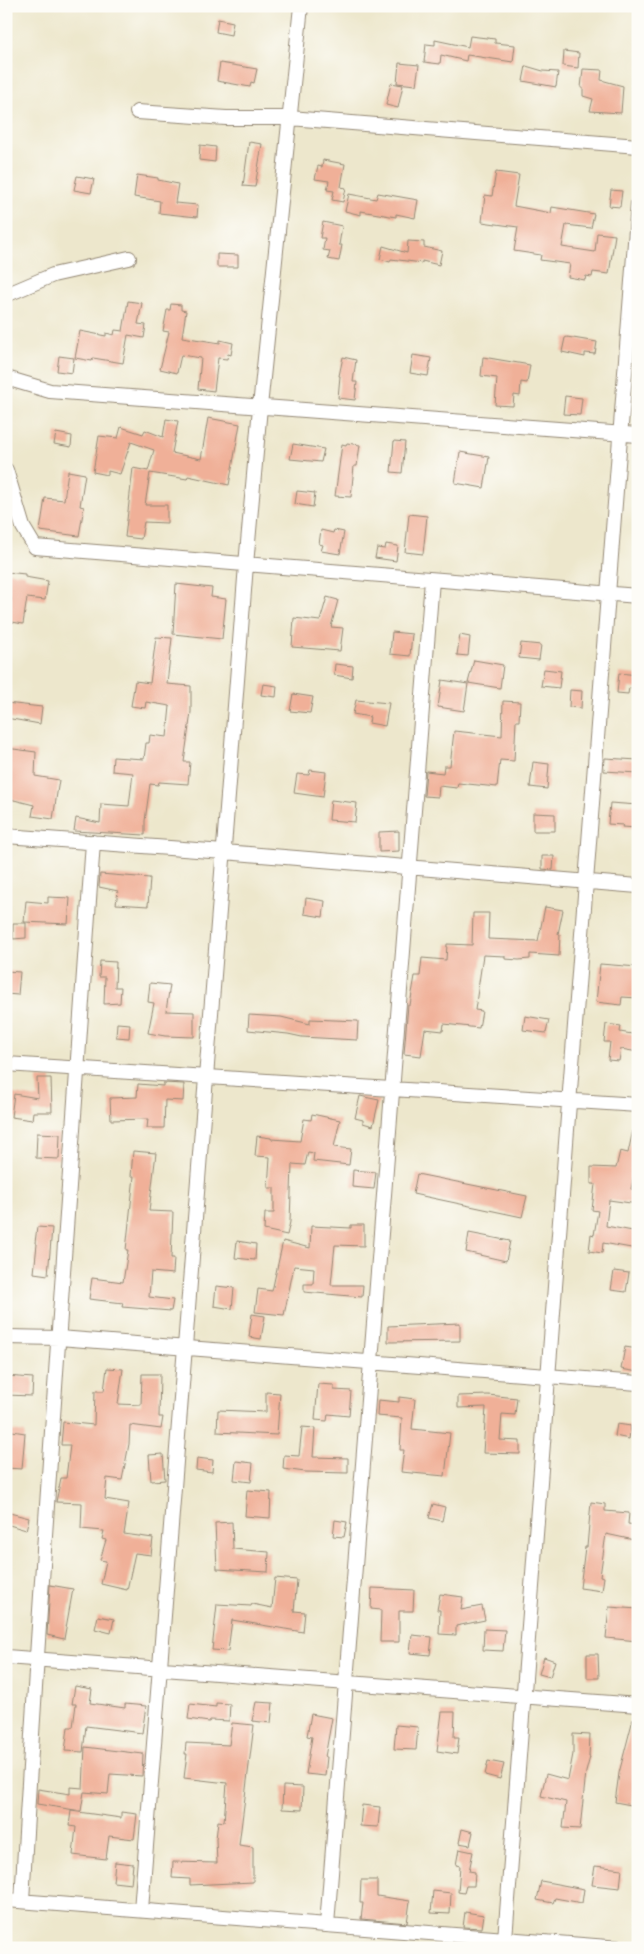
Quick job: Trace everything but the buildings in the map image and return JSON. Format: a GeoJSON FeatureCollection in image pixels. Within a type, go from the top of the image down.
{"type":"FeatureCollection","features":[{"type":"Feature","properties":{"kind":"street"},"geometry":{"type":"LineString","coordinates":[[141,1910],[246,565],[260,407],[302,6]]}},
{"type":"Feature","properties":{"kind":"street"},"geometry":{"type":"LineString","coordinates":[[137,112],[226,118],[290,118],[638,146]]}},
{"type":"Feature","properties":{"kind":"street"},"geometry":{"type":"LineString","coordinates":[[505,1939],[638,203]]}},
{"type":"Feature","properties":{"kind":"street"},"geometry":{"type":"LineString","coordinates":[[6,295],[53,276],[129,258]]}},
{"type":"Feature","properties":{"kind":"street"},"geometry":{"type":"LineString","coordinates":[[6,378],[50,391],[638,435]]}},
{"type":"Feature","properties":{"kind":"street"},"geometry":{"type":"LineString","coordinates":[[8,475],[23,527],[35,547],[638,596]]}},
{"type":"Feature","properties":{"kind":"street"},"geometry":{"type":"LineString","coordinates":[[6,496],[8,475]]}},
{"type":"Feature","properties":{"kind":"street"},"geometry":{"type":"LineString","coordinates":[[327,1925],[432,580]]}},
{"type":"Feature","properties":{"kind":"street"},"geometry":{"type":"LineString","coordinates":[[6,836],[638,886]]}},
{"type":"Feature","properties":{"kind":"street"},"geometry":{"type":"LineString","coordinates":[[22,1901],[35,1658],[60,1338],[93,842]]}},
{"type":"Feature","properties":{"kind":"street"},"geometry":{"type":"LineString","coordinates":[[6,1064],[638,1105]]}},
{"type":"Feature","properties":{"kind":"street"},"geometry":{"type":"LineString","coordinates":[[6,1337],[60,1338],[638,1383]]}},
{"type":"Feature","properties":{"kind":"street"},"geometry":{"type":"LineString","coordinates":[[6,1657],[638,1705]]}},
{"type":"Feature","properties":{"kind":"street"},"geometry":{"type":"LineString","coordinates":[[6,1900],[621,1948]]}}]}
